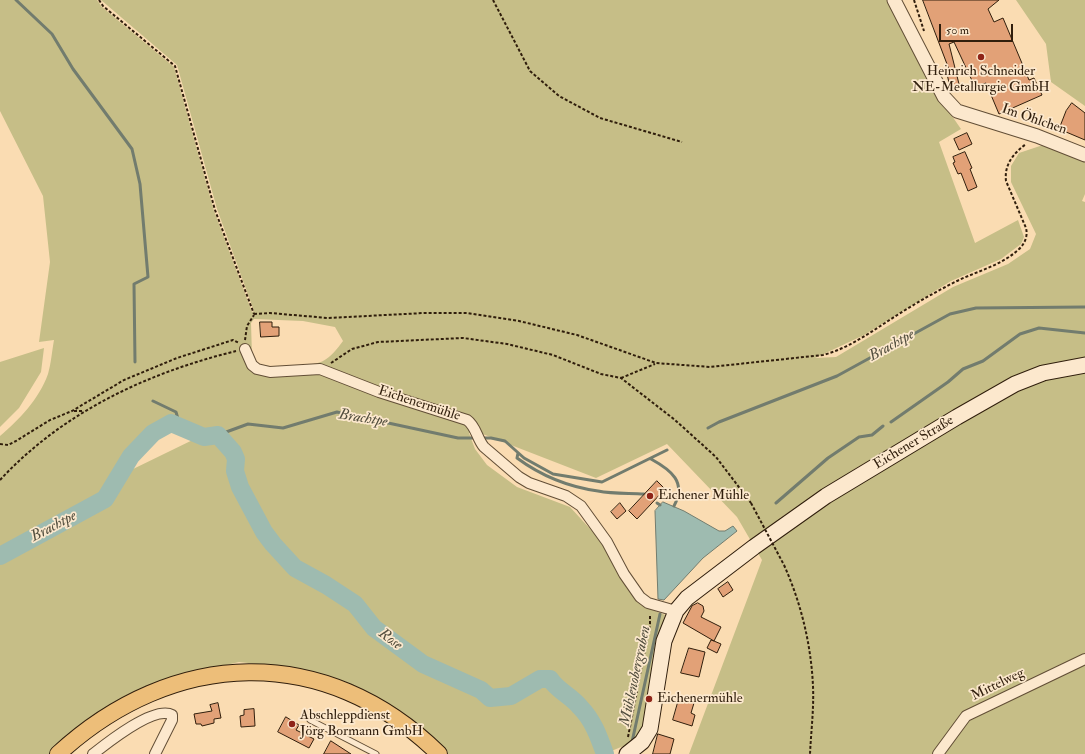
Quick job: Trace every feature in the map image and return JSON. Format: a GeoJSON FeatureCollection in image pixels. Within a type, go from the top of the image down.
{"type":"FeatureCollection","features":[{"type":"Feature","properties":{"kind":"main road","name":"Eichener Straße"},"geometry":{"type":"LineString","coordinates":[[676,611],[702,586],[826,496],[1016,384],[1043,373],[1085,365]]}},
{"type":"Feature","properties":{"kind":"main road"},"geometry":{"type":"LineString","coordinates":[[634,748],[650,729],[664,640],[676,611]]}},
{"type":"Feature","properties":{"kind":"main road"},"geometry":{"type":"LineString","coordinates":[[58,754],[96,723],[112,712],[139,698],[186,680],[224,672],[239,671],[284,674],[314,680],[342,690],[384,710],[408,726],[439,754]]}},
{"type":"Feature","properties":{"kind":"street","name":"Im Öhlchen"},"geometry":{"type":"LineString","coordinates":[[894,0],[944,97],[957,111],[1037,136],[1085,155]]}},
{"type":"Feature","properties":{"kind":"street","name":"Eichenermühle"},"geometry":{"type":"LineString","coordinates":[[245,349],[252,365],[263,371],[320,370],[345,377],[379,392],[463,418],[470,422],[479,442],[519,477],[529,483],[566,496],[581,506],[607,542],[634,589],[648,603],[676,611]]}},
{"type":"Feature","properties":{"kind":"street","name":"Mittelweg"},"geometry":{"type":"LineString","coordinates":[[938,754],[966,716],[1085,659]]}},
{"type":"Feature","properties":{"kind":"street"},"geometry":{"type":"LineString","coordinates":[[93,754],[118,734],[138,723],[161,714],[168,713],[172,715],[172,720],[155,754]]}},
{"type":"Feature","properties":{"kind":"lane"},"geometry":{"type":"LineString","coordinates":[[310,720],[376,754]]}},
{"type":"Feature","properties":{"kind":"path"},"geometry":{"type":"LineString","coordinates":[[98,0],[103,6],[175,66],[215,210],[254,314]]}},
{"type":"Feature","properties":{"kind":"path"},"geometry":{"type":"LineString","coordinates":[[493,0],[530,71],[559,96],[600,118],[682,142]]}},
{"type":"Feature","properties":{"kind":"path"},"geometry":{"type":"LineString","coordinates":[[254,314],[270,313],[328,318],[424,313],[467,313],[519,321],[577,335],[656,363],[710,367],[806,358],[836,352],[952,283],[1004,261],[1019,249],[1025,241],[1027,234],[1021,214],[1006,181],[1005,173],[1013,156],[1037,136]]}},
{"type":"Feature","properties":{"kind":"path"},"geometry":{"type":"LineString","coordinates":[[245,349],[247,326],[254,314]]}},
{"type":"Feature","properties":{"kind":"path"},"geometry":{"type":"LineString","coordinates":[[320,370],[352,349],[378,342],[463,338],[507,344],[553,355],[601,374],[621,378],[675,420],[716,457],[751,504],[784,564],[800,604],[807,636],[813,687],[810,754]]}},
{"type":"Feature","properties":{"kind":"path"},"geometry":{"type":"LineString","coordinates":[[0,444],[8,445],[50,420],[72,410],[124,380],[177,358],[233,340],[245,349]]}},
{"type":"Feature","properties":{"kind":"path"},"geometry":{"type":"LineString","coordinates":[[0,480],[31,451],[84,411],[140,382],[208,358],[245,349]]}},
{"type":"Feature","properties":{"kind":"path"},"geometry":{"type":"LineString","coordinates":[[621,378],[656,363]]}},
{"type":"Feature","properties":{"kind":"path"},"geometry":{"type":"LineString","coordinates":[[72,410],[84,411]]}},
{"type":"Feature","properties":{"kind":"path"},"geometry":{"type":"LineString","coordinates":[[634,748],[650,624],[648,603]]}},
{"type":"Feature","properties":{"kind":"shaded area"},"geometry":{"type":"Polygon","coordinates":[[[0,0],[97,0],[102,7],[174,67],[214,211],[252,312],[254,311],[217,209],[177,65],[101,0],[887,0],[936,93],[961,129],[939,142],[975,243],[1018,220],[1024,237],[1021,244],[1001,259],[951,281],[864,335],[815,358],[836,357],[953,287],[1008,264],[1030,249],[1036,234],[1011,182],[1011,166],[1019,153],[1043,145],[1085,162],[1085,194],[1082,201],[1085,202],[1085,361],[1013,376],[858,467],[780,518],[785,525],[1016,388],[1085,368],[1085,754],[689,754],[762,560],[737,517],[667,444],[596,478],[480,433],[469,433],[475,449],[487,465],[517,487],[570,507],[604,544],[620,574],[641,605],[665,615],[657,645],[644,722],[639,736],[626,745],[604,754],[444,754],[339,684],[283,667],[239,662],[164,680],[107,706],[50,754],[0,754],[0,436],[21,416],[39,392],[48,374],[54,340],[39,342],[50,262],[43,196],[0,111],[0,0]],[[254,319],[251,323],[252,356],[257,365],[310,365],[323,361],[329,357],[343,341],[335,327],[303,321],[254,319]],[[172,421],[129,471],[207,433],[172,421]]]}},
{"type":"Feature","properties":{"kind":"shaded area"},"geometry":{"type":"Polygon","coordinates":[[[1016,0],[1085,0],[1085,106],[1051,82],[1046,44],[1016,0]]]}},
{"type":"Feature","properties":{"kind":"shaded area"},"geometry":{"type":"Polygon","coordinates":[[[44,348],[41,372],[19,408],[0,427],[0,362],[44,348]]]}},
{"type":"Feature","properties":{"kind":"shaded area"},"geometry":{"type":"Polygon","coordinates":[[[663,502],[684,511],[719,531],[725,531],[733,526],[737,531],[703,558],[664,600],[658,599],[655,511],[663,502]]]}},
{"type":"Feature","properties":{"kind":"building","name":"Heinrich Schneider NE-Metallurgie GmbH"},"geometry":{"type":"Polygon","coordinates":[[[923,0],[999,0],[988,9],[994,22],[1003,18],[1029,80],[1034,78],[1042,95],[999,114],[986,83],[975,87],[954,42],[949,44],[960,88],[954,90],[950,87],[947,74],[950,73],[923,0]]]}},
{"type":"Feature","properties":{"kind":"building"},"geometry":{"type":"Polygon","coordinates":[[[1072,103],[1085,113],[1085,140],[1059,129],[1066,111],[1072,103]]]}},
{"type":"Feature","properties":{"kind":"building"},"geometry":{"type":"Polygon","coordinates":[[[967,133],[972,144],[959,150],[954,139],[967,133]]]}},
{"type":"Feature","properties":{"kind":"building"},"geometry":{"type":"Polygon","coordinates":[[[965,152],[972,168],[970,169],[977,187],[968,191],[961,173],[958,174],[953,163],[955,162],[953,157],[965,152]]]}},
{"type":"Feature","properties":{"kind":"building"},"geometry":{"type":"Polygon","coordinates":[[[260,322],[272,322],[272,327],[279,327],[279,336],[261,337],[260,322]]]}},
{"type":"Feature","properties":{"kind":"building","name":"Eichener Mühle"},"geometry":{"type":"Polygon","coordinates":[[[657,481],[665,489],[637,519],[629,511],[657,481]]]}},
{"type":"Feature","properties":{"kind":"building"},"geometry":{"type":"Polygon","coordinates":[[[620,503],[626,511],[617,519],[611,512],[620,503]]]}},
{"type":"Feature","properties":{"kind":"building"},"geometry":{"type":"Polygon","coordinates":[[[728,582],[733,590],[723,597],[718,589],[728,582]]]}},
{"type":"Feature","properties":{"kind":"building"},"geometry":{"type":"Polygon","coordinates":[[[698,603],[703,606],[704,611],[701,617],[721,627],[714,641],[683,623],[692,606],[698,603]]]}},
{"type":"Feature","properties":{"kind":"building"},"geometry":{"type":"Polygon","coordinates":[[[711,640],[721,644],[717,653],[707,648],[711,640]]]}},
{"type":"Feature","properties":{"kind":"building"},"geometry":{"type":"Polygon","coordinates":[[[689,648],[705,652],[699,677],[681,673],[689,648]]]}},
{"type":"Feature","properties":{"kind":"building"},"geometry":{"type":"Polygon","coordinates":[[[679,699],[694,703],[691,713],[695,715],[692,726],[673,720],[679,699]]]}},
{"type":"Feature","properties":{"kind":"building"},"geometry":{"type":"Polygon","coordinates":[[[218,703],[221,718],[214,719],[214,723],[202,726],[201,724],[196,724],[194,714],[212,711],[210,705],[218,703]]]}},
{"type":"Feature","properties":{"kind":"building"},"geometry":{"type":"Polygon","coordinates":[[[254,709],[255,726],[241,727],[240,716],[244,715],[244,710],[254,709]]]}},
{"type":"Feature","properties":{"kind":"building"},"geometry":{"type":"Polygon","coordinates":[[[286,717],[299,725],[296,730],[314,739],[309,748],[278,732],[286,717]]]}},
{"type":"Feature","properties":{"kind":"building"},"geometry":{"type":"Polygon","coordinates":[[[658,734],[674,739],[670,754],[653,754],[658,734]]]}},
{"type":"Feature","properties":{"kind":"building"},"geometry":{"type":"Polygon","coordinates":[[[331,741],[351,754],[324,754],[331,741]]]}},
{"type":"Feature","properties":{"kind":"waterway"},"geometry":{"type":"LineString","coordinates":[[16,0],[52,34],[73,69],[132,149],[140,184],[148,277],[134,284],[135,362]]}},
{"type":"Feature","properties":{"kind":"waterway","name":"Brachtpe"},"geometry":{"type":"LineString","coordinates":[[708,428],[719,422],[837,376],[950,314],[976,308],[1085,307]]}},
{"type":"Feature","properties":{"kind":"waterway"},"geometry":{"type":"LineString","coordinates":[[891,422],[948,382],[963,369],[983,361],[1020,334],[1039,328],[1085,333]]}},
{"type":"Feature","properties":{"kind":"waterway"},"geometry":{"type":"LineString","coordinates":[[153,401],[176,412],[180,426]]}},
{"type":"Feature","properties":{"kind":"waterway","name":"Brachtpe"},"geometry":{"type":"LineString","coordinates":[[218,435],[248,424],[283,428],[337,412],[458,438],[491,438],[505,441],[524,458],[553,474],[602,482],[667,450]]}},
{"type":"Feature","properties":{"kind":"waterway","name":"Rose"},"geometry":{"type":"LineString","coordinates":[[0,556],[105,499],[131,456],[153,433],[171,423],[204,437],[218,435],[233,452],[236,459],[235,471],[240,487],[264,532],[295,568],[326,585],[355,604],[374,628],[423,664],[481,690],[490,698],[511,696],[540,679],[550,679],[589,717],[605,754]]}},
{"type":"Feature","properties":{"kind":"waterway"},"geometry":{"type":"LineString","coordinates":[[776,503],[828,458],[859,437],[872,435],[883,426]]}},
{"type":"Feature","properties":{"kind":"waterway"},"geometry":{"type":"LineString","coordinates":[[518,453],[517,458],[535,470],[576,487],[604,492],[644,494]]}},
{"type":"Feature","properties":{"kind":"waterway"},"geometry":{"type":"LineString","coordinates":[[651,459],[670,472],[678,483],[678,498],[674,506]]}},
{"type":"Feature","properties":{"kind":"waterway","name":"Mühlenobergraben"},"geometry":{"type":"LineString","coordinates":[[632,742],[660,614]]}},
{"type":"Feature","properties":{"kind":"place","name":"Heinrich Schneider NE-Metallurgie GmbH"},"geometry":{"type":"Point","coordinates":[981,57]}},
{"type":"Feature","properties":{"kind":"place","name":"Eichener Mühle"},"geometry":{"type":"Point","coordinates":[650,496]}},
{"type":"Feature","properties":{"kind":"place","name":"Eichenermühle"},"geometry":{"type":"Point","coordinates":[649,699]}},
{"type":"Feature","properties":{"kind":"place","name":"Abschleppdienst Jörg Bormann GmbH"},"geometry":{"type":"Point","coordinates":[292,724]}}]}
